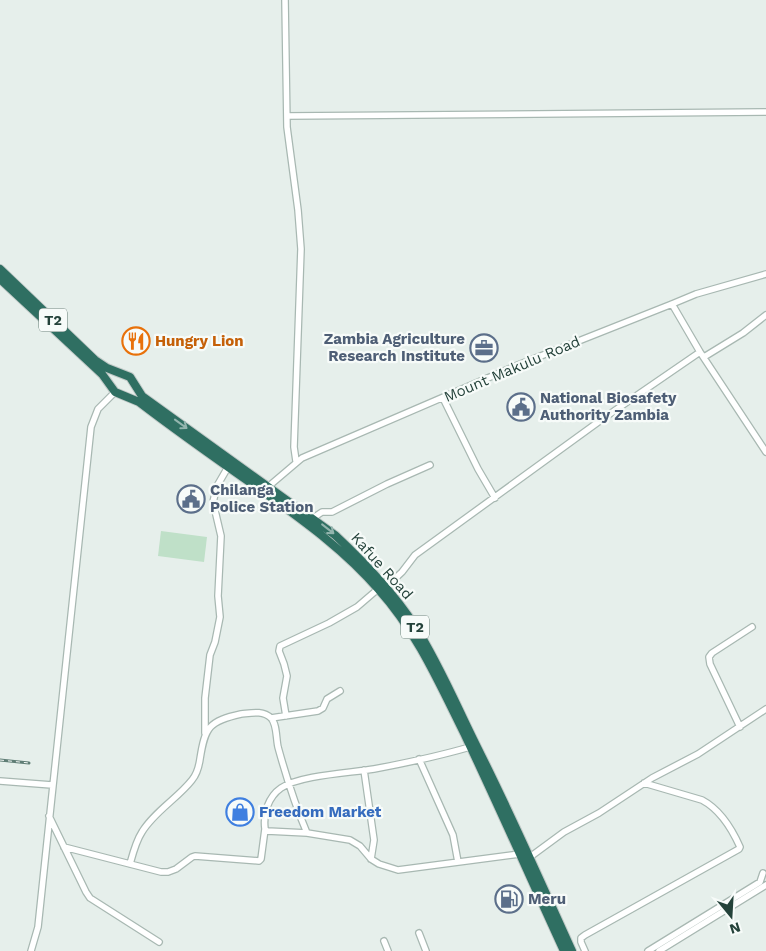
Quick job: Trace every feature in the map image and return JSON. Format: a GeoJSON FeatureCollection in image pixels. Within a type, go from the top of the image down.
{"type":"FeatureCollection","features":[{"type":"Feature","properties":{"kind":"highway","name":"T2"},"geometry":{"type":"LineString","coordinates":[[0,269],[94,360],[107,368],[123,374]]}},
{"type":"Feature","properties":{"kind":"highway","name":"Kafue Road"},"geometry":{"type":"LineString","coordinates":[[0,279],[102,374],[116,391],[138,402],[328,539],[382,588],[435,674],[564,951]]}},
{"type":"Feature","properties":{"kind":"highway"},"geometry":{"type":"LineString","coordinates":[[123,374],[130,377],[133,383],[130,392],[116,391],[113,378],[123,374]]}},
{"type":"Feature","properties":{"kind":"highway","name":"Kafue Road"},"geometry":{"type":"LineString","coordinates":[[133,383],[142,396],[335,535],[354,553],[415,625],[435,660],[530,857],[572,951]]}},
{"type":"Feature","properties":{"kind":"street"},"geometry":{"type":"LineString","coordinates":[[285,0],[288,143],[298,210],[301,249],[294,448],[296,462]]}},
{"type":"Feature","properties":{"kind":"street"},"geometry":{"type":"LineString","coordinates":[[287,116],[766,112]]}},
{"type":"Feature","properties":{"kind":"street","name":"Mount Makulu Road"},"geometry":{"type":"LineString","coordinates":[[269,486],[296,462],[350,436],[518,365],[696,294],[766,274]]}},
{"type":"Feature","properties":{"kind":"street"},"geometry":{"type":"LineString","coordinates":[[672,304],[702,355],[766,452]]}},
{"type":"Feature","properties":{"kind":"street"},"geometry":{"type":"LineString","coordinates":[[286,716],[283,698],[287,676],[279,651],[280,646],[304,636],[357,607],[402,572],[415,555],[593,426],[702,355],[743,332],[766,315]]}},
{"type":"Feature","properties":{"kind":"street"},"geometry":{"type":"LineString","coordinates":[[31,951],[38,927],[91,428],[98,409],[116,391]]}},
{"type":"Feature","properties":{"kind":"street"},"geometry":{"type":"LineString","coordinates":[[443,398],[478,469],[495,498]]}},
{"type":"Feature","properties":{"kind":"street"},"geometry":{"type":"LineString","coordinates":[[313,518],[322,512],[332,512],[430,465]]}},
{"type":"Feature","properties":{"kind":"street"},"geometry":{"type":"LineString","coordinates":[[130,864],[139,837],[146,825],[193,779],[199,766],[205,733],[205,698],[210,655],[215,642],[220,617],[218,603],[221,536],[213,502],[216,486],[228,467]]}},
{"type":"Feature","properties":{"kind":"street"},"geometry":{"type":"LineString","coordinates":[[740,726],[710,664],[709,657],[712,653],[752,627]]}},
{"type":"Feature","properties":{"kind":"street"},"geometry":{"type":"LineString","coordinates":[[271,718],[321,710],[327,699],[340,691]]}},
{"type":"Feature","properties":{"kind":"street"},"geometry":{"type":"LineString","coordinates":[[530,857],[564,832],[599,813],[644,783],[698,754],[766,709]]}},
{"type":"Feature","properties":{"kind":"street"},"geometry":{"type":"LineString","coordinates":[[205,733],[217,722],[226,718],[256,712],[271,718],[289,784],[307,833]]}},
{"type":"Feature","properties":{"kind":"street"},"geometry":{"type":"LineString","coordinates":[[64,847],[161,872],[172,871],[195,856],[256,862],[261,859],[266,814],[271,798],[280,788],[289,784],[335,774],[419,759],[470,747]]}},
{"type":"Feature","properties":{"kind":"street"},"geometry":{"type":"LineString","coordinates":[[419,759],[453,835],[458,862]]}},
{"type":"Feature","properties":{"kind":"street"},"geometry":{"type":"LineString","coordinates":[[364,770],[374,840],[371,859]]}},
{"type":"Feature","properties":{"kind":"street"},"geometry":{"type":"LineString","coordinates":[[0,781],[52,785]]}},
{"type":"Feature","properties":{"kind":"street"},"geometry":{"type":"LineString","coordinates":[[585,951],[581,938],[585,934],[739,849],[740,846],[717,810],[710,804],[644,783]]}},
{"type":"Feature","properties":{"kind":"street"},"geometry":{"type":"LineString","coordinates":[[49,816],[90,898],[159,942]]}},
{"type":"Feature","properties":{"kind":"street"},"geometry":{"type":"LineString","coordinates":[[265,829],[267,831],[307,833],[350,840],[360,846],[371,859],[385,867],[398,870],[520,854]]}},
{"type":"Feature","properties":{"kind":"street"},"geometry":{"type":"LineString","coordinates":[[648,951],[760,882],[764,873]]}},
{"type":"Feature","properties":{"kind":"street"},"geometry":{"type":"LineString","coordinates":[[659,951],[766,885]]}},
{"type":"Feature","properties":{"kind":"street"},"geometry":{"type":"LineString","coordinates":[[419,933],[426,951]]}},
{"type":"Feature","properties":{"kind":"street"},"geometry":{"type":"LineString","coordinates":[[384,942],[388,951]]}},
{"type":"Feature","properties":{"kind":"green space"},"geometry":{"type":"Polygon","coordinates":[[[161,531],[207,537],[204,562],[158,556],[161,531]]]}},
{"type":"Feature","properties":{"kind":"railway"},"geometry":{"type":"LineString","coordinates":[[0,760],[29,763]]}},
{"type":"Feature","properties":{"kind":"place","name":"Hungry Lion"},"geometry":{"type":"Point","coordinates":[136,341]}},
{"type":"Feature","properties":{"kind":"place","name":"Zambia Agriculture Research Institute"},"geometry":{"type":"Point","coordinates":[484,348]}},
{"type":"Feature","properties":{"kind":"place","name":"National Biosafety Authority Zambia"},"geometry":{"type":"Point","coordinates":[521,407]}},
{"type":"Feature","properties":{"kind":"place","name":"Chilanga Police Station"},"geometry":{"type":"Point","coordinates":[191,499]}},
{"type":"Feature","properties":{"kind":"place","name":"Freedom Market"},"geometry":{"type":"Point","coordinates":[240,812]}},
{"type":"Feature","properties":{"kind":"place","name":"Meru"},"geometry":{"type":"Point","coordinates":[509,899]}}]}
